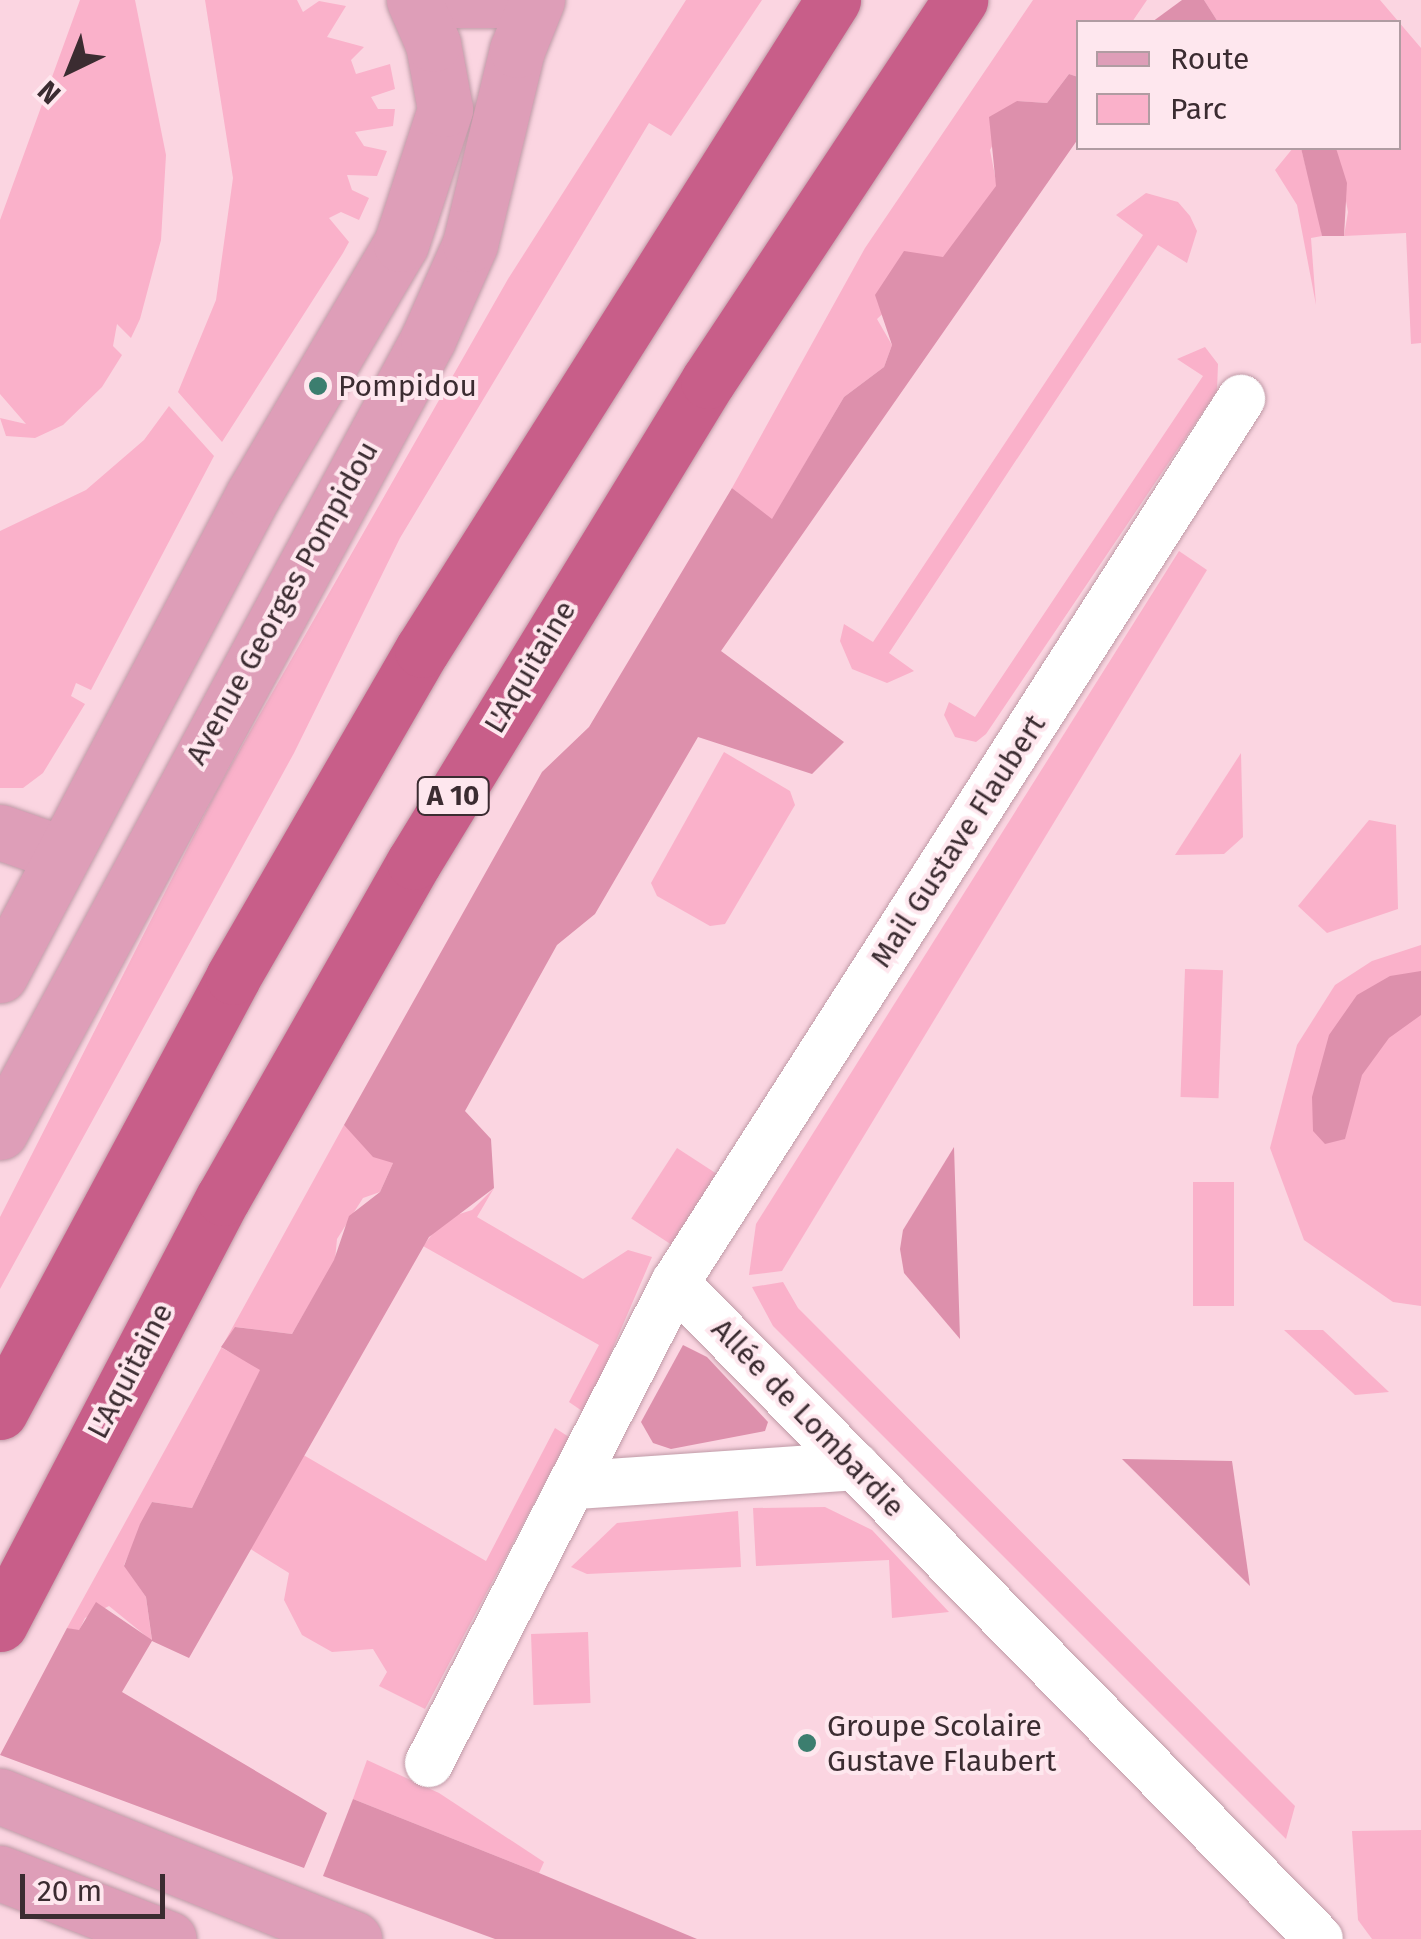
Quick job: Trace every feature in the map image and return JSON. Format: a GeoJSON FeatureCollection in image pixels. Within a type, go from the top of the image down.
{"type":"FeatureCollection","features":[{"type":"Feature","properties":{"kind":"highway"},"geometry":{"type":"LineString","coordinates":[[0,1412],[214,1012],[422,650],[833,0]]}},
{"type":"Feature","properties":{"kind":"highway","name":"L'Aquitaine"},"geometry":{"type":"LineString","coordinates":[[0,1624],[213,1215],[414,862],[708,381],[960,0]]}},
{"type":"Feature","properties":{"kind":"main road"},"geometry":{"type":"LineString","coordinates":[[0,975],[17,903],[63,854],[253,495],[375,294],[424,190],[445,109],[433,44],[414,0]]}},
{"type":"Feature","properties":{"kind":"main road"},"geometry":{"type":"LineString","coordinates":[[444,0],[516,0]]}},
{"type":"Feature","properties":{"kind":"main road","name":"Avenue Georges Pompidou"},"geometry":{"type":"LineString","coordinates":[[0,1132],[130,880],[460,273],[537,0]]}},
{"type":"Feature","properties":{"kind":"main road"},"geometry":{"type":"LineString","coordinates":[[0,832],[63,854]]}},
{"type":"Feature","properties":{"kind":"main road"},"geometry":{"type":"LineString","coordinates":[[17,903],[84,906],[130,880]]}},
{"type":"Feature","properties":{"kind":"main road"},"geometry":{"type":"LineString","coordinates":[[0,1796],[354,1939]]}},
{"type":"Feature","properties":{"kind":"main road"},"geometry":{"type":"LineString","coordinates":[[0,1872],[168,1939]]}},
{"type":"Feature","properties":{"kind":"street","name":"Mail Gustave Flaubert"},"geometry":{"type":"LineString","coordinates":[[675,1283],[1241,399]]}},
{"type":"Feature","properties":{"kind":"street","name":"Allée de Lombardie"},"geometry":{"type":"LineString","coordinates":[[675,1283],[1319,1939]]}},
{"type":"Feature","properties":{"kind":"street"},"geometry":{"type":"LineString","coordinates":[[429,1763],[578,1485],[675,1283]]}},
{"type":"Feature","properties":{"kind":"street"},"geometry":{"type":"LineString","coordinates":[[578,1485],[855,1466]]}},
{"type":"Feature","properties":{"kind":"green space"},"geometry":{"type":"Polygon","coordinates":[[[80,0],[135,0],[166,155],[161,240],[140,319],[131,338],[117,324],[113,346],[122,355],[102,387],[63,425],[35,438],[6,436],[0,418],[26,424],[0,394],[0,220],[80,0]]]}},
{"type":"Feature","properties":{"kind":"green space"},"geometry":{"type":"Polygon","coordinates":[[[205,0],[297,0],[303,12],[319,1],[346,6],[327,37],[364,47],[351,60],[356,74],[390,64],[395,89],[371,97],[378,109],[395,109],[393,126],[355,132],[364,146],[387,151],[377,176],[347,175],[352,190],[369,198],[359,220],[341,212],[329,218],[349,242],[222,442],[178,392],[216,300],[233,178],[205,0]]]}},
{"type":"Feature","properties":{"kind":"green space"},"geometry":{"type":"Polygon","coordinates":[[[686,0],[762,0],[671,136],[649,123],[400,538],[294,753],[0,1289],[0,1217],[218,788],[508,279],[686,0]]]}},
{"type":"Feature","properties":{"kind":"green space"},"geometry":{"type":"Polygon","coordinates":[[[1033,0],[1147,0],[1133,20],[1076,20],[1076,76],[1069,74],[1047,103],[1017,101],[990,150],[997,186],[943,258],[877,319],[892,345],[884,367],[844,397],[772,520],[732,488],[865,248],[1033,0]]]}},
{"type":"Feature","properties":{"kind":"green space"},"geometry":{"type":"Polygon","coordinates":[[[1204,0],[1380,0],[1397,20],[1217,20],[1204,0]]]}},
{"type":"Feature","properties":{"kind":"green space"},"geometry":{"type":"Polygon","coordinates":[[[1401,25],[1421,48],[1421,343],[1411,344],[1406,233],[1344,236],[1348,212],[1336,150],[1401,150],[1401,25]]]}},
{"type":"Feature","properties":{"kind":"green space"},"geometry":{"type":"Polygon","coordinates":[[[1291,150],[1302,150],[1322,236],[1311,238],[1316,305],[1297,205],[1275,170],[1291,150]]]}},
{"type":"Feature","properties":{"kind":"green space"},"geometry":{"type":"Polygon","coordinates":[[[1146,193],[1178,202],[1190,216],[1197,231],[1187,263],[1158,245],[889,653],[914,671],[887,683],[852,669],[840,641],[844,624],[873,642],[1143,235],[1116,215],[1146,193]]]}},
{"type":"Feature","properties":{"kind":"green space"},"geometry":{"type":"Polygon","coordinates":[[[1205,347],[1218,364],[1217,391],[986,734],[976,742],[955,737],[944,715],[949,702],[975,717],[1203,376],[1177,359],[1205,347]]]}},
{"type":"Feature","properties":{"kind":"green space"},"geometry":{"type":"Polygon","coordinates":[[[169,406],[214,456],[91,690],[76,683],[71,696],[85,704],[43,773],[23,788],[0,788],[0,531],[86,490],[144,440],[169,406]]]}},
{"type":"Feature","properties":{"kind":"green space"},"geometry":{"type":"Polygon","coordinates":[[[1179,551],[1207,570],[782,1271],[749,1275],[756,1224],[1179,551]]]}},
{"type":"Feature","properties":{"kind":"green space"},"geometry":{"type":"Polygon","coordinates":[[[724,752],[790,791],[795,805],[725,924],[710,926],[657,896],[651,883],[724,752]]]}},
{"type":"Feature","properties":{"kind":"green space"},"geometry":{"type":"Polygon","coordinates":[[[1241,753],[1243,837],[1224,854],[1175,855],[1241,753]]]}},
{"type":"Feature","properties":{"kind":"green space"},"geometry":{"type":"Polygon","coordinates":[[[1369,820],[1396,825],[1398,909],[1327,933],[1298,906],[1369,820]]]}},
{"type":"Feature","properties":{"kind":"green space"},"geometry":{"type":"Polygon","coordinates":[[[1421,945],[1421,1306],[1393,1302],[1304,1240],[1270,1148],[1297,1045],[1335,985],[1372,961],[1421,945]]]}},
{"type":"Feature","properties":{"kind":"green space"},"geometry":{"type":"Polygon","coordinates":[[[1185,969],[1223,970],[1219,1098],[1181,1097],[1185,969]]]}},
{"type":"Feature","properties":{"kind":"green space"},"geometry":{"type":"Polygon","coordinates":[[[344,1125],[393,1163],[380,1192],[363,1198],[337,1239],[335,1260],[292,1334],[236,1327],[222,1348],[261,1369],[192,1508],[152,1502],[124,1565],[146,1597],[152,1641],[109,1606],[85,1618],[79,1631],[67,1628],[344,1125]]]}},
{"type":"Feature","properties":{"kind":"green space"},"geometry":{"type":"Polygon","coordinates":[[[677,1148],[719,1175],[673,1246],[631,1218],[677,1148]]]}},
{"type":"Feature","properties":{"kind":"green space"},"geometry":{"type":"Polygon","coordinates":[[[1193,1182],[1234,1182],[1234,1306],[1193,1306],[1193,1182]]]}},
{"type":"Feature","properties":{"kind":"green space"},"geometry":{"type":"Polygon","coordinates":[[[494,1188],[477,1217],[583,1279],[628,1250],[652,1257],[585,1413],[569,1402],[599,1345],[423,1246],[444,1219],[472,1210],[494,1188]]]}},
{"type":"Feature","properties":{"kind":"green space"},"geometry":{"type":"Polygon","coordinates":[[[783,1282],[798,1308],[1295,1806],[1286,1839],[773,1326],[752,1287],[783,1282]]]}},
{"type":"Feature","properties":{"kind":"green space"},"geometry":{"type":"Polygon","coordinates":[[[1284,1330],[1323,1330],[1389,1392],[1355,1395],[1284,1330]]]}},
{"type":"Feature","properties":{"kind":"green space"},"geometry":{"type":"Polygon","coordinates":[[[555,1428],[569,1437],[425,1709],[379,1686],[387,1672],[373,1649],[332,1652],[302,1635],[284,1600],[289,1573],[249,1548],[300,1453],[486,1561],[555,1428]]]}},
{"type":"Feature","properties":{"kind":"green space"},"geometry":{"type":"Polygon","coordinates":[[[825,1507],[872,1530],[949,1612],[892,1618],[889,1560],[756,1566],[753,1508],[825,1507]]]}},
{"type":"Feature","properties":{"kind":"green space"},"geometry":{"type":"Polygon","coordinates":[[[738,1511],[741,1567],[587,1574],[571,1567],[617,1523],[738,1511]]]}},
{"type":"Feature","properties":{"kind":"green space"},"geometry":{"type":"Polygon","coordinates":[[[588,1632],[590,1703],[534,1705],[531,1634],[588,1632]]]}},
{"type":"Feature","properties":{"kind":"green space"},"geometry":{"type":"Polygon","coordinates":[[[367,1760],[439,1793],[544,1862],[539,1873],[353,1799],[367,1760]]]}},
{"type":"Feature","properties":{"kind":"green space"},"geometry":{"type":"Polygon","coordinates":[[[1421,1830],[1421,1939],[1372,1939],[1358,1920],[1352,1831],[1421,1830]]]}},
{"type":"Feature","properties":{"kind":"shaded area"},"geometry":{"type":"Polygon","coordinates":[[[1182,0],[1204,0],[1217,20],[1155,20],[1182,0]]]}},
{"type":"Feature","properties":{"kind":"shaded area"},"geometry":{"type":"Polygon","coordinates":[[[1069,74],[1076,76],[1076,142],[721,651],[844,742],[812,774],[698,737],[595,914],[557,945],[465,1111],[491,1139],[494,1188],[429,1237],[189,1658],[152,1641],[122,1692],[327,1813],[304,1868],[0,1755],[67,1628],[79,1630],[96,1602],[152,1640],[146,1597],[124,1566],[140,1524],[152,1502],[192,1508],[260,1370],[221,1347],[235,1327],[292,1334],[334,1260],[349,1216],[380,1192],[393,1163],[373,1157],[344,1125],[542,772],[589,727],[732,488],[772,519],[844,397],[884,367],[892,345],[875,295],[904,251],[943,257],[996,186],[989,117],[1017,101],[1047,103],[1069,74]]]}},
{"type":"Feature","properties":{"kind":"shaded area"},"geometry":{"type":"Polygon","coordinates":[[[1301,150],[1337,150],[1347,183],[1344,236],[1322,236],[1301,150]]]}},
{"type":"Feature","properties":{"kind":"shaded area"},"geometry":{"type":"Polygon","coordinates":[[[1421,971],[1421,1015],[1389,1038],[1362,1075],[1345,1139],[1325,1144],[1313,1131],[1312,1097],[1329,1035],[1357,995],[1390,976],[1421,971]]]}},
{"type":"Feature","properties":{"kind":"shaded area"},"geometry":{"type":"Polygon","coordinates":[[[954,1147],[960,1339],[904,1273],[900,1249],[903,1230],[954,1147]]]}},
{"type":"Feature","properties":{"kind":"shaded area"},"geometry":{"type":"Polygon","coordinates":[[[683,1345],[707,1357],[768,1422],[765,1431],[671,1449],[653,1443],[641,1422],[683,1345]]]}},
{"type":"Feature","properties":{"kind":"shaded area"},"geometry":{"type":"Polygon","coordinates":[[[1122,1459],[1232,1461],[1250,1586],[1122,1459]]]}},
{"type":"Feature","properties":{"kind":"shaded area"},"geometry":{"type":"Polygon","coordinates":[[[353,1799],[697,1939],[495,1939],[323,1876],[353,1799]]]}},
{"type":"Feature","properties":{"kind":"place","name":"Pompidou"},"geometry":{"type":"Point","coordinates":[318,386]}},
{"type":"Feature","properties":{"kind":"place","name":"Groupe Scolaire Gustave Flaubert"},"geometry":{"type":"Point","coordinates":[807,1743]}}]}
